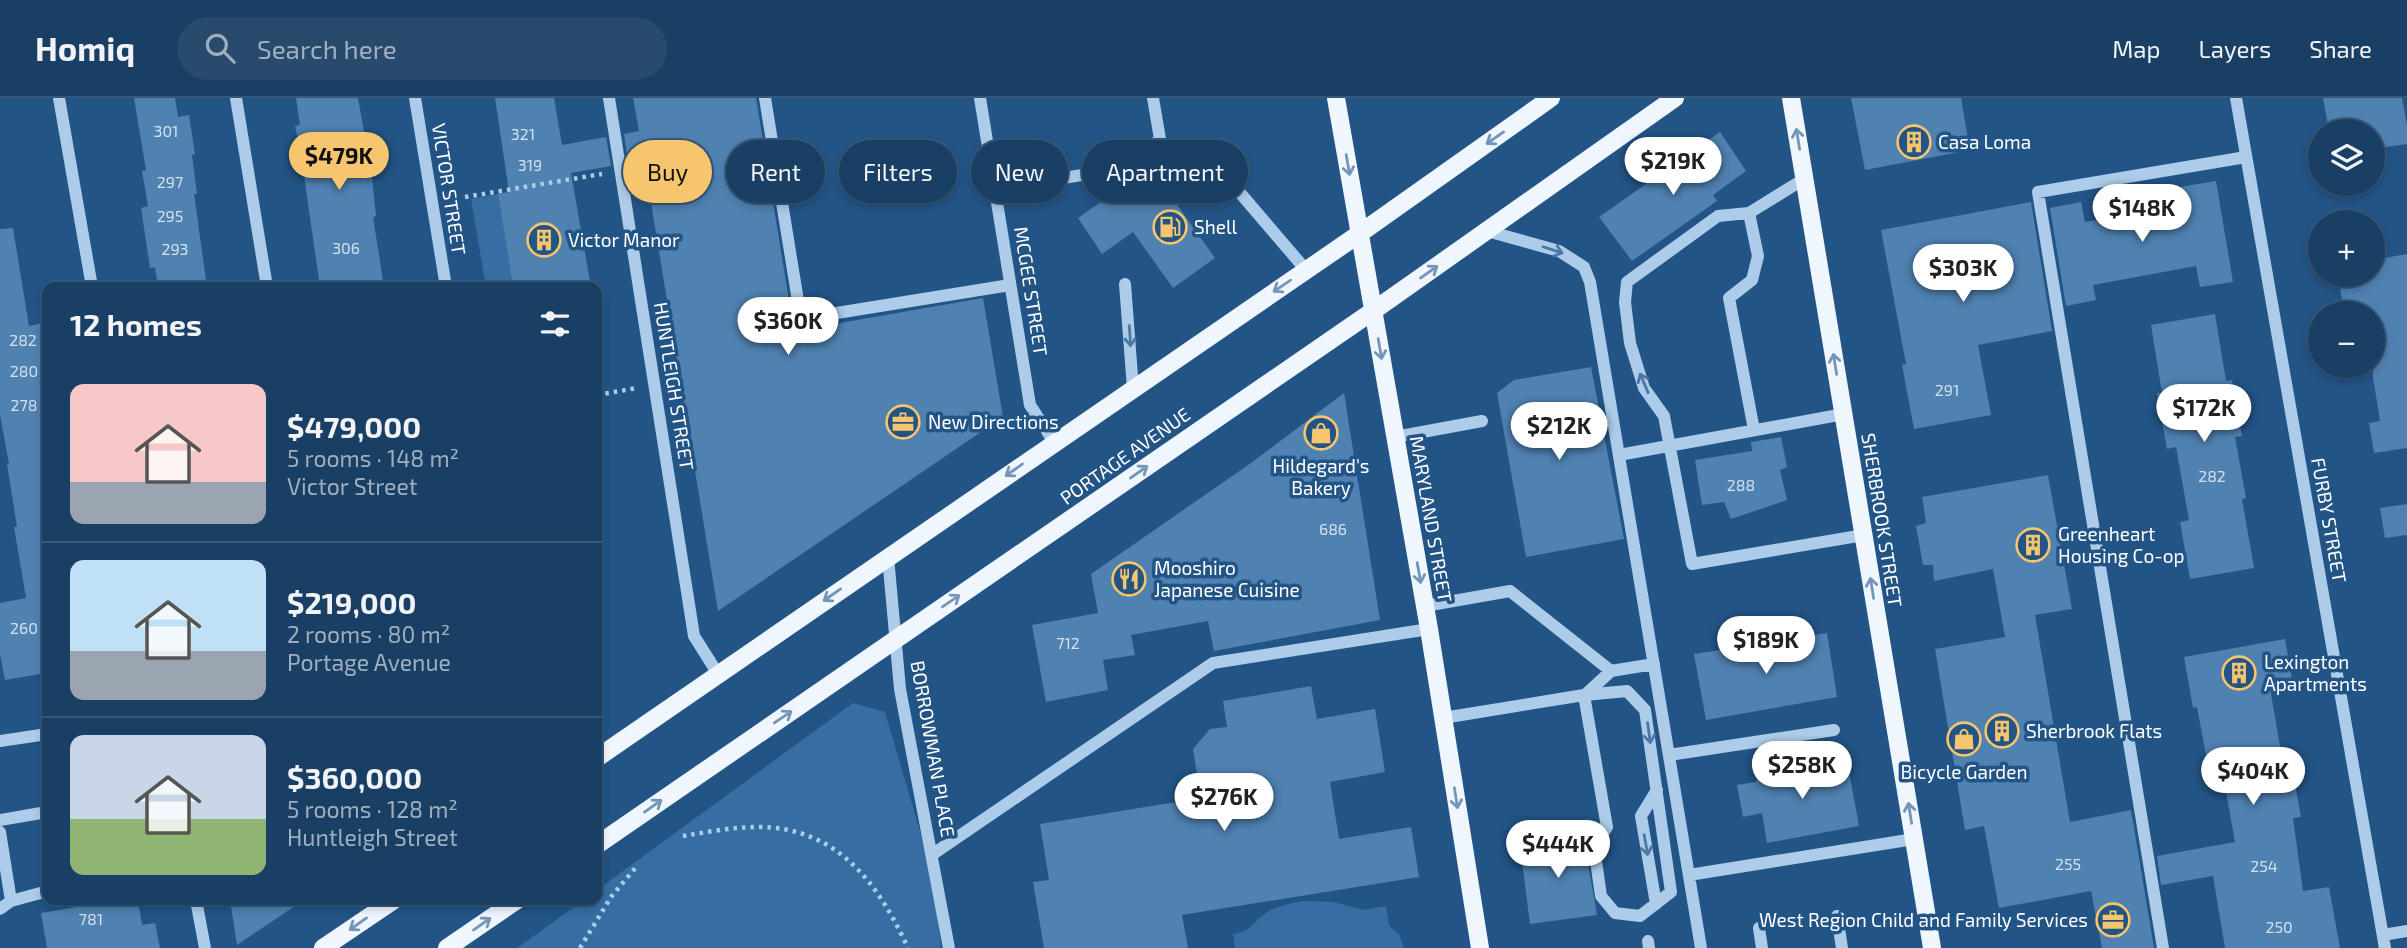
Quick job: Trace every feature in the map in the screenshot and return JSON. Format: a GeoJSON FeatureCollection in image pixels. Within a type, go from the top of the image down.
{"type":"FeatureCollection","features":[{"type":"Feature","properties":{"kind":"main road","name":"MARYLAND STREET"},"geometry":{"type":"LineString","coordinates":[[1336,98],[1429,629],[1480,948]]}},
{"type":"Feature","properties":{"kind":"main road"},"geometry":{"type":"LineString","coordinates":[[602,755],[1359,234],[1550,98]]}},
{"type":"Feature","properties":{"kind":"main road","name":"PORTAGE AVENUE"},"geometry":{"type":"LineString","coordinates":[[602,842],[1373,311],[1675,98]]}},
{"type":"Feature","properties":{"kind":"main road","name":"SHERBROOK STREET"},"geometry":{"type":"LineString","coordinates":[[1791,98],[1932,948]]}},
{"type":"Feature","properties":{"kind":"main road"},"geometry":{"type":"LineString","coordinates":[[323,948],[387,905]]}},
{"type":"Feature","properties":{"kind":"main road"},"geometry":{"type":"LineString","coordinates":[[447,948],[510,905]]}},
{"type":"Feature","properties":{"kind":"street"},"geometry":{"type":"LineString","coordinates":[[59,98],[91,282]]}},
{"type":"Feature","properties":{"kind":"street"},"geometry":{"type":"LineString","coordinates":[[236,98],[266,282]]}},
{"type":"Feature","properties":{"kind":"street","name":"VICTOR STREET"},"geometry":{"type":"LineString","coordinates":[[415,98],[445,282]]}},
{"type":"Feature","properties":{"kind":"street","name":"HUNTLEIGH STREET"},"geometry":{"type":"LineString","coordinates":[[609,98],[694,636],[718,674]]}},
{"type":"Feature","properties":{"kind":"street"},"geometry":{"type":"LineString","coordinates":[[765,98],[799,307],[811,317],[1010,285]]}},
{"type":"Feature","properties":{"kind":"street","name":"MCGEE STREET"},"geometry":{"type":"LineString","coordinates":[[980,98],[987,140]]}},
{"type":"Feature","properties":{"kind":"street"},"geometry":{"type":"LineString","coordinates":[[1068,177],[1126,168],[1160,139],[1153,98]]}},
{"type":"Feature","properties":{"kind":"street","name":"FURBY STREET"},"geometry":{"type":"LineString","coordinates":[[2236,98],[2384,942]]}},
{"type":"Feature","properties":{"kind":"street"},"geometry":{"type":"LineString","coordinates":[[2163,948],[2038,192],[2246,157]]}},
{"type":"Feature","properties":{"kind":"street"},"geometry":{"type":"LineString","coordinates":[[1804,179],[1749,213],[1718,216],[1627,282],[1625,302],[1630,343],[1644,388],[1664,416],[1692,564],[1864,535]]}},
{"type":"Feature","properties":{"kind":"street"},"geometry":{"type":"LineString","coordinates":[[1248,202],[1306,270]]}},
{"type":"Feature","properties":{"kind":"street","name":"MCGEE STREET"},"geometry":{"type":"LineString","coordinates":[[996,203],[1030,405],[1054,442]]}},
{"type":"Feature","properties":{"kind":"street"},"geometry":{"type":"LineString","coordinates":[[1749,213],[1758,256],[1752,280],[1729,298],[1754,430]]}},
{"type":"Feature","properties":{"kind":"street"},"geometry":{"type":"LineString","coordinates":[[1487,231],[1559,251],[1584,267],[1590,282],[1701,948]]}},
{"type":"Feature","properties":{"kind":"street"},"geometry":{"type":"LineString","coordinates":[[1125,284],[1133,388]]}},
{"type":"Feature","properties":{"kind":"street"},"geometry":{"type":"LineString","coordinates":[[1619,455],[1844,414]]}},
{"type":"Feature","properties":{"kind":"street"},"geometry":{"type":"LineString","coordinates":[[1395,436],[1482,421]]}},
{"type":"Feature","properties":{"kind":"street","name":"BORROWMAN PLACE"},"geometry":{"type":"LineString","coordinates":[[888,557],[900,689],[949,948]]}},
{"type":"Feature","properties":{"kind":"street"},"geometry":{"type":"LineString","coordinates":[[1424,606],[1510,591],[1611,671]]}},
{"type":"Feature","properties":{"kind":"street"},"geometry":{"type":"LineString","coordinates":[[933,854],[1213,663],[1429,629]]}},
{"type":"Feature","properties":{"kind":"street"},"geometry":{"type":"LineString","coordinates":[[1584,695],[1611,671],[1654,664]]}},
{"type":"Feature","properties":{"kind":"street"},"geometry":{"type":"LineString","coordinates":[[1443,718],[1584,695],[1627,691],[1645,710],[1671,892],[1640,916],[1615,913],[1601,897],[1594,847],[1607,827],[1584,695]]}},
{"type":"Feature","properties":{"kind":"street"},"geometry":{"type":"LineString","coordinates":[[1669,755],[1834,730]]}},
{"type":"Feature","properties":{"kind":"street"},"geometry":{"type":"LineString","coordinates":[[0,741],[42,735]]}},
{"type":"Feature","properties":{"kind":"street"},"geometry":{"type":"LineString","coordinates":[[1656,904],[1641,816],[1657,790]]}},
{"type":"Feature","properties":{"kind":"street"},"geometry":{"type":"LineString","coordinates":[[0,820],[42,813]]}},
{"type":"Feature","properties":{"kind":"street"},"geometry":{"type":"LineString","coordinates":[[0,832],[11,901]]}},
{"type":"Feature","properties":{"kind":"street"},"geometry":{"type":"LineString","coordinates":[[1689,875],[1914,839]]}},
{"type":"Feature","properties":{"kind":"street"},"geometry":{"type":"LineString","coordinates":[[0,909],[11,901],[42,893]]}},
{"type":"Feature","properties":{"kind":"street"},"geometry":{"type":"LineString","coordinates":[[198,905],[205,948]]}},
{"type":"Feature","properties":{"kind":"street"},"geometry":{"type":"LineString","coordinates":[[1837,916],[1842,948]]}},
{"type":"Feature","properties":{"kind":"street"},"geometry":{"type":"LineString","coordinates":[[1759,928],[1762,948]]}},
{"type":"Feature","properties":{"kind":"street"},"geometry":{"type":"LineString","coordinates":[[2384,942],[2407,931]]}},
{"type":"Feature","properties":{"kind":"path"},"geometry":{"type":"LineString","coordinates":[[465,197],[620,171]]}},
{"type":"Feature","properties":{"kind":"path"},"geometry":{"type":"LineString","coordinates":[[602,394],[654,385]]}},
{"type":"Feature","properties":{"kind":"path"},"geometry":{"type":"LineString","coordinates":[[683,836],[734,828],[768,827],[791,831],[824,843],[872,882],[891,912],[908,948]]}},
{"type":"Feature","properties":{"kind":"path"},"geometry":{"type":"LineString","coordinates":[[580,948],[611,897],[637,866]]}},
{"type":"Feature","properties":{"kind":"shaded area"},"geometry":{"type":"Polygon","coordinates":[[[498,194],[512,282],[485,282],[471,199],[498,194]]]}},
{"type":"Feature","properties":{"kind":"shaded area"},"geometry":{"type":"Polygon","coordinates":[[[853,703],[885,712],[934,879],[941,948],[517,948],[577,905],[602,905],[602,886],[853,703]]]}},
{"type":"Feature","properties":{"kind":"shaded area"},"geometry":{"type":"Polygon","coordinates":[[[1304,901],[1333,902],[1364,910],[1386,906],[1389,926],[1399,934],[1404,948],[1235,948],[1233,934],[1246,930],[1276,908],[1304,901]]]}},
{"type":"Feature","properties":{"kind":"building"},"geometry":{"type":"Polygon","coordinates":[[[134,98],[175,98],[178,117],[189,115],[195,154],[192,155],[197,194],[194,194],[206,282],[157,282],[155,267],[150,268],[141,208],[148,206],[142,171],[146,170],[134,98]]]}},
{"type":"Feature","properties":{"kind":"building"},"geometry":{"type":"Polygon","coordinates":[[[296,98],[358,98],[372,177],[376,216],[373,217],[383,282],[319,282],[295,126],[300,125],[296,98]]]}},
{"type":"Feature","properties":{"kind":"building"},"geometry":{"type":"Polygon","coordinates":[[[495,98],[554,98],[562,145],[606,137],[611,166],[571,173],[590,282],[512,282],[498,194],[509,192],[495,98]]]}},
{"type":"Feature","properties":{"kind":"building"},"geometry":{"type":"Polygon","coordinates":[[[633,98],[756,98],[763,140],[726,140],[726,203],[773,203],[794,331],[983,298],[1003,417],[718,611],[651,203],[712,203],[712,140],[625,140],[624,134],[639,131],[633,98]]]}},
{"type":"Feature","properties":{"kind":"building","name":"Casa Loma"},"geometry":{"type":"Polygon","coordinates":[[[1851,98],[1961,98],[1970,150],[1865,170],[1851,98]]]}},
{"type":"Feature","properties":{"kind":"building"},"geometry":{"type":"Polygon","coordinates":[[[2323,98],[2402,98],[2407,144],[2385,147],[2385,119],[2327,119],[2323,98]]]}},
{"type":"Feature","properties":{"kind":"building"},"geometry":{"type":"Polygon","coordinates":[[[1720,132],[1746,171],[1713,195],[1717,201],[1632,261],[1599,217],[1720,132]]]}},
{"type":"Feature","properties":{"kind":"building"},"geometry":{"type":"Polygon","coordinates":[[[2216,181],[2233,282],[2200,287],[2196,266],[2093,285],[2096,300],[2066,306],[2050,208],[2081,202],[2085,222],[2183,205],[2180,187],[2216,181]]]}},
{"type":"Feature","properties":{"kind":"building"},"geometry":{"type":"Polygon","coordinates":[[[2031,202],[2052,331],[1978,345],[1991,415],[1914,429],[1902,365],[1906,364],[1881,230],[2031,202]]]}},
{"type":"Feature","properties":{"kind":"building"},"geometry":{"type":"Polygon","coordinates":[[[1099,203],[1176,203],[1215,258],[1173,288],[1133,232],[1102,254],[1078,218],[1099,203]]]}},
{"type":"Feature","properties":{"kind":"building"},"geometry":{"type":"Polygon","coordinates":[[[13,228],[29,326],[42,323],[42,674],[5,680],[0,654],[0,603],[26,598],[0,415],[0,229],[13,228]]]}},
{"type":"Feature","properties":{"kind":"building"},"geometry":{"type":"Polygon","coordinates":[[[2407,254],[2407,448],[2374,453],[2369,423],[2380,421],[2373,378],[2385,378],[2385,301],[2342,301],[2340,287],[2385,287],[2385,258],[2407,254]]]}},
{"type":"Feature","properties":{"kind":"building"},"geometry":{"type":"Polygon","coordinates":[[[2215,314],[2226,381],[2232,380],[2242,436],[2235,437],[2246,498],[2242,499],[2254,568],[2190,579],[2180,522],[2189,520],[2176,447],[2167,449],[2157,393],[2162,393],[2151,325],[2215,314]]]}},
{"type":"Feature","properties":{"kind":"building"},"geometry":{"type":"Polygon","coordinates":[[[1591,367],[1624,539],[1526,557],[1497,393],[1514,380],[1591,367]]]}},
{"type":"Feature","properties":{"kind":"building"},"geometry":{"type":"Polygon","coordinates":[[[1344,393],[1380,620],[1214,651],[1208,621],[1131,635],[1135,655],[1103,660],[1108,690],[1046,702],[1032,625],[1098,613],[1091,574],[1251,463],[1344,393]]]}},
{"type":"Feature","properties":{"kind":"building"},"geometry":{"type":"Polygon","coordinates":[[[1781,437],[1787,467],[1780,470],[1787,500],[1731,519],[1724,502],[1702,505],[1695,460],[1752,451],[1751,442],[1781,437]]]}},
{"type":"Feature","properties":{"kind":"building"},"geometry":{"type":"Polygon","coordinates":[[[2048,475],[2072,609],[2035,615],[2070,822],[2131,810],[2154,948],[2102,948],[2091,891],[1999,908],[1984,826],[1965,830],[1935,649],[2005,637],[1993,569],[1934,581],[1933,565],[1923,565],[1916,526],[1926,523],[1922,497],[2048,475]]]}},
{"type":"Feature","properties":{"kind":"building"},"geometry":{"type":"Polygon","coordinates":[[[2407,504],[2407,535],[2385,538],[2380,508],[2407,504]]]}},
{"type":"Feature","properties":{"kind":"building"},"geometry":{"type":"Polygon","coordinates":[[[1827,633],[1837,697],[1706,720],[1694,654],[1827,633]]]}},
{"type":"Feature","properties":{"kind":"building"},"geometry":{"type":"Polygon","coordinates":[[[2285,639],[2294,690],[2271,694],[2284,769],[2292,768],[2301,817],[2293,818],[2303,891],[2329,887],[2340,948],[2225,948],[2213,876],[2161,885],[2157,856],[2235,842],[2220,758],[2207,761],[2197,707],[2193,708],[2184,657],[2285,639]]]}},
{"type":"Feature","properties":{"kind":"building"},"geometry":{"type":"Polygon","coordinates":[[[1311,686],[1317,719],[1375,709],[1385,772],[1330,782],[1339,839],[1411,827],[1419,877],[1182,915],[1188,948],[1044,948],[1033,882],[1049,880],[1040,824],[1201,798],[1193,749],[1210,729],[1227,727],[1223,701],[1311,686]]]}},
{"type":"Feature","properties":{"kind":"building"},"geometry":{"type":"Polygon","coordinates":[[[1847,760],[1859,826],[1767,843],[1762,813],[1743,817],[1737,785],[1756,782],[1757,777],[1847,760]]]}},
{"type":"Feature","properties":{"kind":"building"},"geometry":{"type":"Polygon","coordinates":[[[1583,835],[1597,915],[1530,924],[1520,846],[1583,835]]]}},
{"type":"Feature","properties":{"kind":"building"},"geometry":{"type":"Polygon","coordinates":[[[91,905],[139,905],[142,925],[155,923],[160,948],[47,948],[41,913],[91,905]]]}},
{"type":"Feature","properties":{"kind":"building"},"geometry":{"type":"Polygon","coordinates":[[[231,905],[297,905],[237,945],[231,905]]]}},
{"type":"Feature","properties":{"kind":"place","name":"Casa Loma"},"geometry":{"type":"Point","coordinates":[1914,142]}},
{"type":"Feature","properties":{"kind":"place","name":"Shell"},"geometry":{"type":"Point","coordinates":[1170,227]}},
{"type":"Feature","properties":{"kind":"place","name":"Victor Manor"},"geometry":{"type":"Point","coordinates":[544,240]}},
{"type":"Feature","properties":{"kind":"place","name":"New Directions"},"geometry":{"type":"Point","coordinates":[903,422]}},
{"type":"Feature","properties":{"kind":"place","name":"Hildegard's Bakery"},"geometry":{"type":"Point","coordinates":[1321,433]}},
{"type":"Feature","properties":{"kind":"place","name":"Greenheart Housing Co-op"},"geometry":{"type":"Point","coordinates":[2033,545]}},
{"type":"Feature","properties":{"kind":"place","name":"Mooshiro Japanese Cuisine"},"geometry":{"type":"Point","coordinates":[1129,579]}},
{"type":"Feature","properties":{"kind":"place","name":"Lexington Apartments"},"geometry":{"type":"Point","coordinates":[2239,673]}},
{"type":"Feature","properties":{"kind":"place","name":"Sherbrook Flats"},"geometry":{"type":"Point","coordinates":[2002,731]}},
{"type":"Feature","properties":{"kind":"place","name":"Bicycle Garden"},"geometry":{"type":"Point","coordinates":[1964,739]}},
{"type":"Feature","properties":{"kind":"place","name":"West Region Child and Family Services"},"geometry":{"type":"Point","coordinates":[2113,920]}}]}
